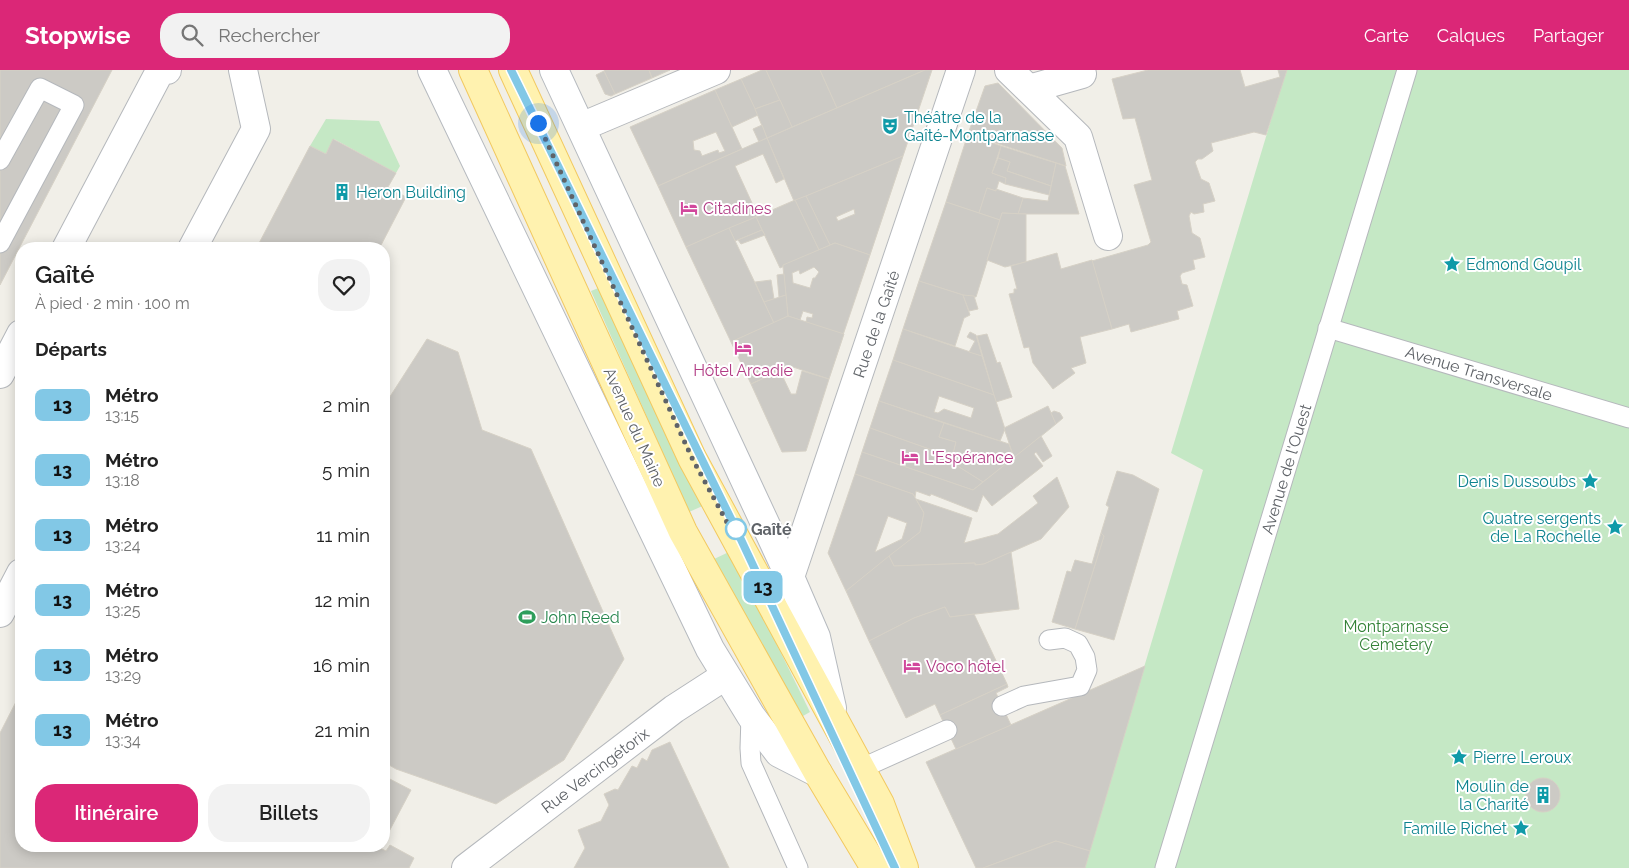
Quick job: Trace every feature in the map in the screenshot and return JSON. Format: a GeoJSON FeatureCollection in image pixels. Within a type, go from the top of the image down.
{"type":"FeatureCollection","features":[{"type":"Feature","properties":{"kind":"main road","name":"Avenue du Maine"},"geometry":{"type":"LineString","coordinates":[[473,70],[683,532],[818,773],[875,868]]}},
{"type":"Feature","properties":{"kind":"main road"},"geometry":{"type":"LineString","coordinates":[[513,70],[692,458],[880,804],[904,868]]}},
{"type":"Feature","properties":{"kind":"street"},"geometry":{"type":"LineString","coordinates":[[70,242],[160,71],[167,70]]}},
{"type":"Feature","properties":{"kind":"street"},"geometry":{"type":"LineString","coordinates":[[196,242],[256,130],[243,70]]}},
{"type":"Feature","properties":{"kind":"street","name":"Avenue du Maine"},"geometry":{"type":"LineString","coordinates":[[432,70],[710,650],[751,716],[779,754],[818,773]]}},
{"type":"Feature","properties":{"kind":"street"},"geometry":{"type":"LineString","coordinates":[[554,70],[790,577],[816,637],[834,722]]}},
{"type":"Feature","properties":{"kind":"street"},"geometry":{"type":"LineString","coordinates":[[581,126],[716,70]]}},
{"type":"Feature","properties":{"kind":"street","name":"Rue de la Gaîté"},"geometry":{"type":"LineString","coordinates":[[790,577],[961,70]]}},
{"type":"Feature","properties":{"kind":"street"},"geometry":{"type":"LineString","coordinates":[[1008,70],[1078,137],[1108,236]]}},
{"type":"Feature","properties":{"kind":"street"},"geometry":{"type":"LineString","coordinates":[[1029,89],[1082,74]]}},
{"type":"Feature","properties":{"kind":"street"},"geometry":{"type":"LineString","coordinates":[[0,374],[15,345]]}},
{"type":"Feature","properties":{"kind":"street"},"geometry":{"type":"LineString","coordinates":[[0,614],[15,585]]}},
{"type":"Feature","properties":{"kind":"street","name":"Rue Vercingétorix"},"geometry":{"type":"LineString","coordinates":[[466,868],[674,709],[725,676]]}},
{"type":"Feature","properties":{"kind":"lane","name":"Avenue de l'Ouest"},"geometry":{"type":"LineString","coordinates":[[1165,868],[1407,70]]}},
{"type":"Feature","properties":{"kind":"lane"},"geometry":{"type":"LineString","coordinates":[[0,160],[40,88],[74,105],[0,243]]}},
{"type":"Feature","properties":{"kind":"lane","name":"Avenue Transversale"},"geometry":{"type":"LineString","coordinates":[[1328,328],[1629,418]]}},
{"type":"Feature","properties":{"kind":"lane"},"geometry":{"type":"LineString","coordinates":[[1002,706],[1024,696],[1080,686],[1086,670],[1085,657],[1078,644],[1065,638],[1049,640]]}},
{"type":"Feature","properties":{"kind":"lane"},"geometry":{"type":"LineString","coordinates":[[751,716],[751,763],[798,868]]}},
{"type":"Feature","properties":{"kind":"lane"},"geometry":{"type":"LineString","coordinates":[[860,770],[947,730]]}},
{"type":"Feature","properties":{"kind":"green space","name":"Montparnasse Cemetery"},"geometry":{"type":"Polygon","coordinates":[[[1286,70],[1629,70],[1629,868],[1084,868],[1203,470],[1171,453],[1286,70]]]}},
{"type":"Feature","properties":{"kind":"green space"},"geometry":{"type":"Polygon","coordinates":[[[326,119],[379,121],[400,166],[396,173],[334,139],[326,154],[310,146],[326,119]]]}},
{"type":"Feature","properties":{"kind":"green space"},"geometry":{"type":"Polygon","coordinates":[[[601,287],[707,504],[689,512],[591,291],[601,287]]]}},
{"type":"Feature","properties":{"kind":"green space"},"geometry":{"type":"Polygon","coordinates":[[[731,551],[810,712],[803,716],[731,596],[712,560],[731,551]]]}},
{"type":"Feature","properties":{"kind":"building"},"geometry":{"type":"Polygon","coordinates":[[[0,70],[112,70],[22,242],[15,242],[15,256],[0,285],[0,70]]]}},
{"type":"Feature","properties":{"kind":"building"},"geometry":{"type":"Polygon","coordinates":[[[605,70],[649,70],[652,78],[615,94],[605,70]]]}},
{"type":"Feature","properties":{"kind":"building"},"geometry":{"type":"Polygon","coordinates":[[[649,70],[670,70],[652,78],[649,70]]]}},
{"type":"Feature","properties":{"kind":"building"},"geometry":{"type":"Polygon","coordinates":[[[766,70],[780,100],[755,109],[741,79],[766,70]]]}},
{"type":"Feature","properties":{"kind":"building"},"geometry":{"type":"Polygon","coordinates":[[[766,70],[820,70],[837,108],[792,127],[766,70]]]}},
{"type":"Feature","properties":{"kind":"building"},"geometry":{"type":"Polygon","coordinates":[[[820,70],[925,70],[837,108],[820,70]]]}},
{"type":"Feature","properties":{"kind":"building"},"geometry":{"type":"Polygon","coordinates":[[[925,70],[932,70],[903,156],[794,201],[767,138],[925,70]]]}},
{"type":"Feature","properties":{"kind":"building"},"geometry":{"type":"Polygon","coordinates":[[[1148,70],[1240,70],[1245,87],[1280,77],[1278,70],[1287,70],[1266,135],[1254,132],[1211,143],[1213,151],[1195,162],[1201,179],[1209,183],[1215,201],[1203,204],[1204,212],[1194,214],[1191,212],[1189,216],[1192,233],[1200,238],[1205,257],[1193,260],[1195,269],[1182,273],[1180,276],[1182,284],[1187,285],[1193,306],[1177,311],[1179,319],[1131,332],[1129,324],[1112,329],[1092,261],[1148,245],[1151,242],[1134,185],[1152,180],[1135,118],[1123,119],[1112,79],[1148,70]]]}},
{"type":"Feature","properties":{"kind":"building"},"geometry":{"type":"Polygon","coordinates":[[[604,71],[615,94],[611,96],[605,94],[596,75],[604,71]]]}},
{"type":"Feature","properties":{"kind":"building"},"geometry":{"type":"Polygon","coordinates":[[[741,79],[758,115],[732,127],[715,90],[741,79]]]}},
{"type":"Feature","properties":{"kind":"building"},"geometry":{"type":"Polygon","coordinates":[[[998,83],[1062,148],[1066,166],[968,134],[985,86],[998,83]]]}},
{"type":"Feature","properties":{"kind":"building"},"geometry":{"type":"Polygon","coordinates":[[[715,90],[742,149],[658,186],[630,127],[715,90]],[[716,132],[693,141],[694,150],[700,151],[702,156],[718,150],[719,153],[725,151],[716,132]]]}},
{"type":"Feature","properties":{"kind":"building"},"geometry":{"type":"Polygon","coordinates":[[[780,100],[792,127],[767,138],[755,109],[780,100]]]}},
{"type":"Feature","properties":{"kind":"building"},"geometry":{"type":"Polygon","coordinates":[[[762,125],[767,138],[759,142],[753,129],[762,125]]]}},
{"type":"Feature","properties":{"kind":"building"},"geometry":{"type":"Polygon","coordinates":[[[968,134],[1001,146],[992,173],[1006,178],[1005,184],[999,181],[996,191],[987,188],[979,213],[946,202],[968,134]]]}},
{"type":"Feature","properties":{"kind":"building"},"geometry":{"type":"Polygon","coordinates":[[[767,138],[784,179],[776,183],[763,154],[735,166],[758,216],[686,247],[658,186],[767,138]]]}},
{"type":"Feature","properties":{"kind":"building","name":"Heron Building"},"geometry":{"type":"Polygon","coordinates":[[[333,139],[396,173],[388,187],[406,197],[383,242],[260,242],[310,146],[326,154],[333,139]]]}},
{"type":"Feature","properties":{"kind":"building"},"geometry":{"type":"Polygon","coordinates":[[[1001,146],[1056,163],[1051,186],[1007,171],[1010,162],[998,158],[1001,146]]]}},
{"type":"Feature","properties":{"kind":"building"},"geometry":{"type":"Polygon","coordinates":[[[903,156],[870,255],[835,243],[830,245],[806,196],[903,156]],[[854,209],[836,217],[838,221],[855,214],[854,209]]]}},
{"type":"Feature","properties":{"kind":"building"},"geometry":{"type":"Polygon","coordinates":[[[998,158],[1010,162],[1007,171],[1051,186],[1049,195],[1005,184],[1006,178],[992,173],[998,158]]]}},
{"type":"Feature","properties":{"kind":"building"},"geometry":{"type":"Polygon","coordinates":[[[1056,163],[1065,166],[1079,214],[1018,214],[1023,198],[1048,201],[1056,163]]]}},
{"type":"Feature","properties":{"kind":"building"},"geometry":{"type":"Polygon","coordinates":[[[987,188],[1023,198],[1018,214],[1002,213],[1000,220],[979,213],[987,188]]]}},
{"type":"Feature","properties":{"kind":"building"},"geometry":{"type":"Polygon","coordinates":[[[806,196],[830,245],[819,250],[795,200],[806,196]]]}},
{"type":"Feature","properties":{"kind":"building"},"geometry":{"type":"Polygon","coordinates":[[[795,200],[819,250],[780,268],[756,217],[795,200]]]}},
{"type":"Feature","properties":{"kind":"building"},"geometry":{"type":"Polygon","coordinates":[[[946,202],[1000,220],[976,297],[963,295],[919,281],[946,202]]]}},
{"type":"Feature","properties":{"kind":"building"},"geometry":{"type":"Polygon","coordinates":[[[1002,213],[1026,214],[1026,262],[1005,267],[987,260],[1002,213]]]}},
{"type":"Feature","properties":{"kind":"building"},"geometry":{"type":"Polygon","coordinates":[[[756,217],[762,230],[735,241],[729,228],[756,217]]]}},
{"type":"Feature","properties":{"kind":"building"},"geometry":{"type":"Polygon","coordinates":[[[729,228],[774,323],[731,342],[686,247],[729,228]]]}},
{"type":"Feature","properties":{"kind":"building"},"geometry":{"type":"Polygon","coordinates":[[[762,230],[765,235],[741,244],[738,240],[762,230]]]}},
{"type":"Feature","properties":{"kind":"building"},"geometry":{"type":"Polygon","coordinates":[[[835,243],[870,255],[843,335],[806,322],[807,317],[812,318],[813,314],[803,311],[800,320],[788,316],[783,265],[835,243]],[[814,267],[800,274],[799,270],[792,273],[793,283],[810,288],[813,278],[819,272],[814,267]]]}},
{"type":"Feature","properties":{"kind":"building"},"geometry":{"type":"Polygon","coordinates":[[[1057,253],[1061,269],[1092,260],[1112,329],[1080,337],[1086,363],[1071,368],[1075,373],[1053,389],[1033,363],[1029,347],[1024,348],[1009,294],[1014,293],[1014,289],[1017,289],[1011,266],[1057,253]]]}},
{"type":"Feature","properties":{"kind":"building"},"geometry":{"type":"Polygon","coordinates":[[[784,274],[786,295],[779,297],[777,275],[784,274]]]}},
{"type":"Feature","properties":{"kind":"building"},"geometry":{"type":"Polygon","coordinates":[[[771,280],[774,299],[764,302],[755,282],[771,280]]]}},
{"type":"Feature","properties":{"kind":"building"},"geometry":{"type":"Polygon","coordinates":[[[919,281],[963,295],[970,315],[964,318],[955,346],[903,329],[919,281]]]}},
{"type":"Feature","properties":{"kind":"building"},"geometry":{"type":"Polygon","coordinates":[[[786,295],[788,316],[774,323],[764,302],[786,295]]]}},
{"type":"Feature","properties":{"kind":"building"},"geometry":{"type":"Polygon","coordinates":[[[963,295],[974,296],[978,309],[969,311],[963,295]]]}},
{"type":"Feature","properties":{"kind":"building"},"geometry":{"type":"Polygon","coordinates":[[[788,316],[844,334],[829,379],[790,366],[751,384],[731,342],[788,316]]]}},
{"type":"Feature","properties":{"kind":"building"},"geometry":{"type":"Polygon","coordinates":[[[903,329],[982,356],[994,395],[893,360],[903,329]]]}},
{"type":"Feature","properties":{"kind":"building"},"geometry":{"type":"Polygon","coordinates":[[[970,332],[976,335],[982,356],[969,352],[975,341],[967,337],[970,332]]]}},
{"type":"Feature","properties":{"kind":"building"},"geometry":{"type":"Polygon","coordinates":[[[987,334],[997,363],[1000,362],[1012,397],[996,402],[977,336],[987,334]]]}},
{"type":"Feature","properties":{"kind":"building"},"geometry":{"type":"Polygon","coordinates":[[[427,339],[458,352],[482,430],[531,449],[624,659],[564,760],[496,804],[390,766],[390,397],[427,339]]]}},
{"type":"Feature","properties":{"kind":"building"},"geometry":{"type":"Polygon","coordinates":[[[893,360],[994,395],[1005,429],[1000,441],[879,401],[893,360]],[[939,396],[934,412],[938,413],[944,409],[971,418],[974,408],[939,396]]]}},
{"type":"Feature","properties":{"kind":"building"},"geometry":{"type":"Polygon","coordinates":[[[780,371],[791,394],[796,394],[802,371],[829,379],[806,451],[782,452],[751,384],[780,371]]]}},
{"type":"Feature","properties":{"kind":"building"},"geometry":{"type":"Polygon","coordinates":[[[879,401],[944,423],[939,437],[956,442],[951,462],[932,450],[870,428],[879,401]]]}},
{"type":"Feature","properties":{"kind":"building"},"geometry":{"type":"Polygon","coordinates":[[[1048,406],[1056,424],[1014,458],[1004,428],[1048,406]]]}},
{"type":"Feature","properties":{"kind":"building"},"geometry":{"type":"Polygon","coordinates":[[[1054,411],[1060,413],[1063,418],[1056,424],[1051,413],[1054,411]]]}},
{"type":"Feature","properties":{"kind":"building"},"geometry":{"type":"Polygon","coordinates":[[[944,423],[1009,444],[1014,458],[983,482],[951,462],[956,442],[939,437],[944,423]]]}},
{"type":"Feature","properties":{"kind":"building","name":"L'Espérance"},"geometry":{"type":"Polygon","coordinates":[[[870,428],[932,450],[983,482],[973,490],[862,452],[870,428]]]}},
{"type":"Feature","properties":{"kind":"building"},"geometry":{"type":"Polygon","coordinates":[[[1041,436],[1052,456],[1043,462],[1036,452],[1034,454],[1043,466],[992,506],[983,495],[977,512],[931,494],[930,496],[916,491],[915,497],[913,494],[855,474],[862,452],[973,490],[1041,436]]]}},
{"type":"Feature","properties":{"kind":"building"},"geometry":{"type":"Polygon","coordinates":[[[1117,471],[1133,475],[1159,489],[1114,640],[1075,629],[1104,536],[1101,533],[1109,507],[1106,505],[1117,471]]]}},
{"type":"Feature","properties":{"kind":"building"},"geometry":{"type":"Polygon","coordinates":[[[855,474],[913,494],[924,513],[920,532],[846,591],[828,553],[855,474]],[[888,516],[875,552],[902,539],[907,523],[888,516]]]}},
{"type":"Feature","properties":{"kind":"building"},"geometry":{"type":"Polygon","coordinates":[[[1057,477],[1069,507],[1041,539],[984,564],[894,566],[889,556],[920,532],[924,513],[916,499],[972,518],[964,543],[998,534],[1038,503],[1033,496],[1057,477]]]}},
{"type":"Feature","properties":{"kind":"building"},"geometry":{"type":"Polygon","coordinates":[[[1101,533],[1104,536],[1075,629],[1052,622],[1067,571],[1071,572],[1075,560],[1092,564],[1101,533]]]}},
{"type":"Feature","properties":{"kind":"building"},"geometry":{"type":"Polygon","coordinates":[[[1011,552],[1019,609],[950,617],[945,607],[914,618],[869,641],[846,591],[889,556],[894,566],[975,563],[975,565],[984,564],[1011,552]]]}},
{"type":"Feature","properties":{"kind":"building"},"geometry":{"type":"Polygon","coordinates":[[[945,607],[950,617],[974,614],[1007,684],[940,715],[935,704],[906,718],[869,641],[914,618],[945,607]]]}},
{"type":"Feature","properties":{"kind":"building"},"geometry":{"type":"Polygon","coordinates":[[[1145,666],[1090,851],[1056,841],[983,868],[976,868],[926,762],[1145,666]]]}},
{"type":"Feature","properties":{"kind":"building"},"geometry":{"type":"Polygon","coordinates":[[[1007,684],[1008,687],[996,693],[1011,725],[956,749],[940,715],[1007,684]]]}},
{"type":"Feature","properties":{"kind":"building"},"geometry":{"type":"Polygon","coordinates":[[[15,704],[15,852],[390,852],[390,845],[414,858],[409,868],[0,868],[0,733],[15,704]]]}},
{"type":"Feature","properties":{"kind":"building"},"geometry":{"type":"Polygon","coordinates":[[[670,742],[729,868],[574,868],[585,848],[578,830],[601,821],[609,805],[604,794],[615,789],[618,790],[632,766],[637,768],[642,758],[647,761],[652,750],[670,742]]]}},
{"type":"Feature","properties":{"kind":"building","name":"Moulin de la Charité"},"geometry":{"type":"Polygon","coordinates":[[[1543,778],[1555,783],[1560,795],[1555,807],[1543,812],[1531,807],[1526,795],[1531,783],[1543,778]]]}},
{"type":"Feature","properties":{"kind":"building"},"geometry":{"type":"Polygon","coordinates":[[[390,779],[411,790],[390,830],[390,779]]]}},
{"type":"Feature","properties":{"kind":"building"},"geometry":{"type":"Polygon","coordinates":[[[1056,841],[1090,851],[1085,868],[983,868],[1056,841]]]}},
{"type":"Feature","properties":{"kind":"metro line","name":"13"},"geometry":{"type":"LineString","coordinates":[[511,70],[736,529],[895,868]]}},
{"type":"Feature","properties":{"kind":"place","name":"Théâtre de la Gaîté-Montparnasse"},"geometry":{"type":"Point","coordinates":[890,126]}},
{"type":"Feature","properties":{"kind":"place","name":"Heron Building"},"geometry":{"type":"Point","coordinates":[342,192]}},
{"type":"Feature","properties":{"kind":"place","name":"Citadines"},"geometry":{"type":"Point","coordinates":[689,208]}},
{"type":"Feature","properties":{"kind":"place","name":"Edmond Goupil"},"geometry":{"type":"Point","coordinates":[1452,264]}},
{"type":"Feature","properties":{"kind":"place","name":"Hôtel Arcadie"},"geometry":{"type":"Point","coordinates":[743,348]}},
{"type":"Feature","properties":{"kind":"place","name":"L'Espérance"},"geometry":{"type":"Point","coordinates":[910,457]}},
{"type":"Feature","properties":{"kind":"place","name":"Denis Dussoubs"},"geometry":{"type":"Point","coordinates":[1590,481]}},
{"type":"Feature","properties":{"kind":"place","name":"Quatre sergents de La Rochelle"},"geometry":{"type":"Point","coordinates":[1615,527]}},
{"type":"Feature","properties":{"kind":"place","name":"Gaîté"},"geometry":{"type":"Point","coordinates":[736,529]}},
{"type":"Feature","properties":{"kind":"place","name":"John Reed"},"geometry":{"type":"Point","coordinates":[527,617]}},
{"type":"Feature","properties":{"kind":"place","name":"Voco hôtel"},"geometry":{"type":"Point","coordinates":[912,666]}},
{"type":"Feature","properties":{"kind":"place","name":"Pierre Leroux"},"geometry":{"type":"Point","coordinates":[1459,757]}},
{"type":"Feature","properties":{"kind":"place","name":"Moulin de la Charité"},"geometry":{"type":"Point","coordinates":[1543,795]}},
{"type":"Feature","properties":{"kind":"place","name":"Famille Richet"},"geometry":{"type":"Point","coordinates":[1521,828]}},
{"type":"Feature","properties":{"kind":"route"},"geometry":{"type":"LineString","coordinates":[[538,123],[692,458],[729,526],[736,529]]}}]}
